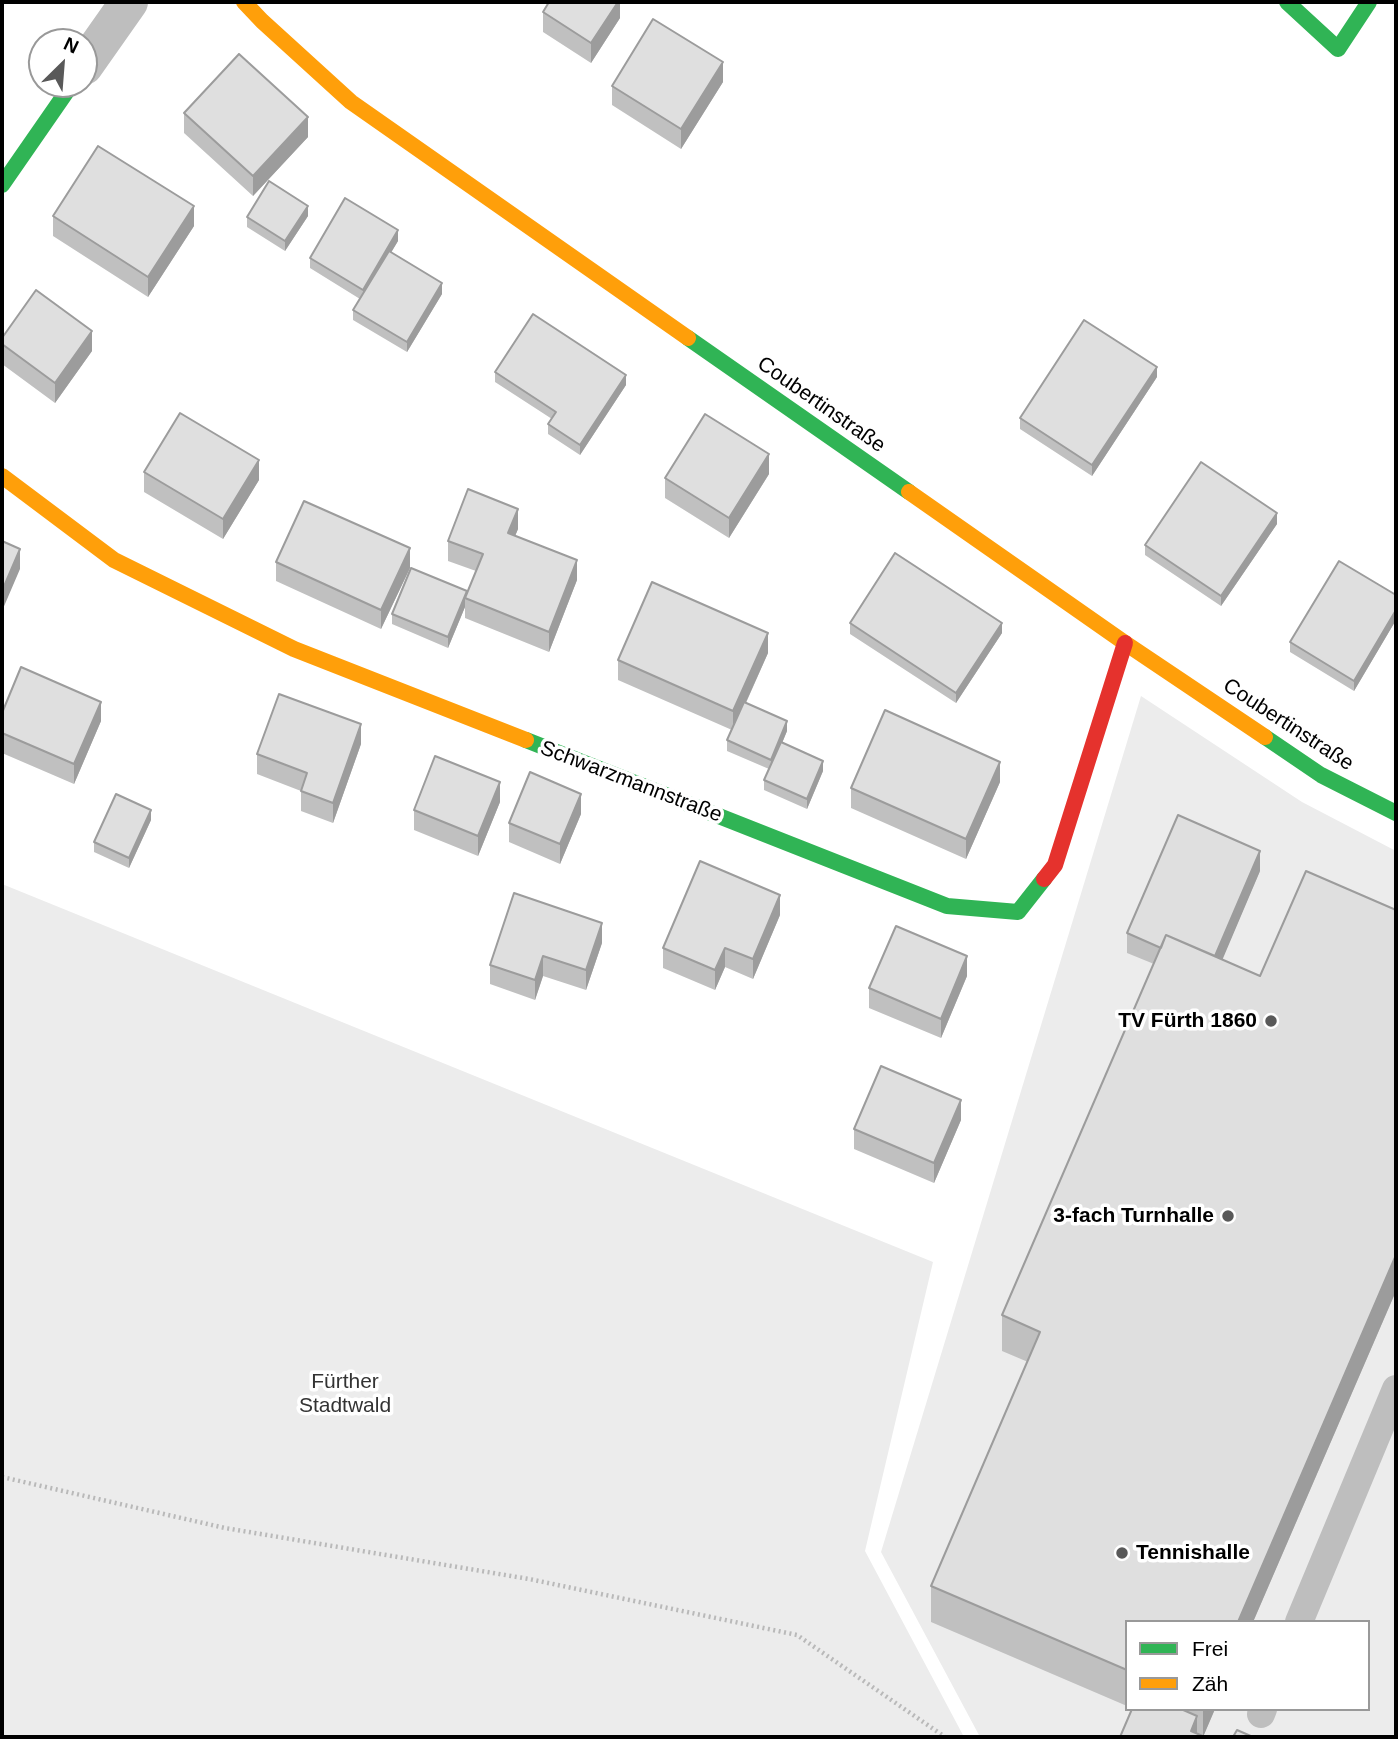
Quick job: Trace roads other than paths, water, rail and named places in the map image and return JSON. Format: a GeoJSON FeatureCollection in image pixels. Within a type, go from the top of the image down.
{"type":"FeatureCollection","features":[{"type":"Feature","properties":{"kind":"street"},"geometry":{"type":"LineString","coordinates":[[98,46],[129,2]]}},
{"type":"Feature","properties":{"kind":"street","name":"Coubertinstraße"},"geometry":{"type":"LineString","coordinates":[[244,2],[351,102],[1125,643],[1321,775],[1396,813]]}},
{"type":"Feature","properties":{"kind":"street"},"geometry":{"type":"LineString","coordinates":[[1287,2],[1338,49],[1369,2]]}},
{"type":"Feature","properties":{"kind":"street"},"geometry":{"type":"LineString","coordinates":[[2,185],[62,98]]}},
{"type":"Feature","properties":{"kind":"street","name":"Schwarzmannstraße"},"geometry":{"type":"LineString","coordinates":[[2,476],[114,560],[295,649],[947,906],[1018,912],[1055,865],[1125,643]]}},
{"type":"Feature","properties":{"kind":"lane"},"geometry":{"type":"LineString","coordinates":[[1300,1620],[1396,1389]]}},
{"type":"Feature","properties":{"kind":"place","name":"TV Fürth 1860"},"geometry":{"type":"Point","coordinates":[1271,1021]}},
{"type":"Feature","properties":{"kind":"place","name":"3-fach Turnhalle"},"geometry":{"type":"Point","coordinates":[1228,1216]}},
{"type":"Feature","properties":{"kind":"place","name":"Tennishalle"},"geometry":{"type":"Point","coordinates":[1122,1553]}},
{"type":"Feature","properties":{"kind":"park label","name":"Fürther Stadtwald"},"geometry":{"type":"Point","coordinates":[345,1394]}}]}
